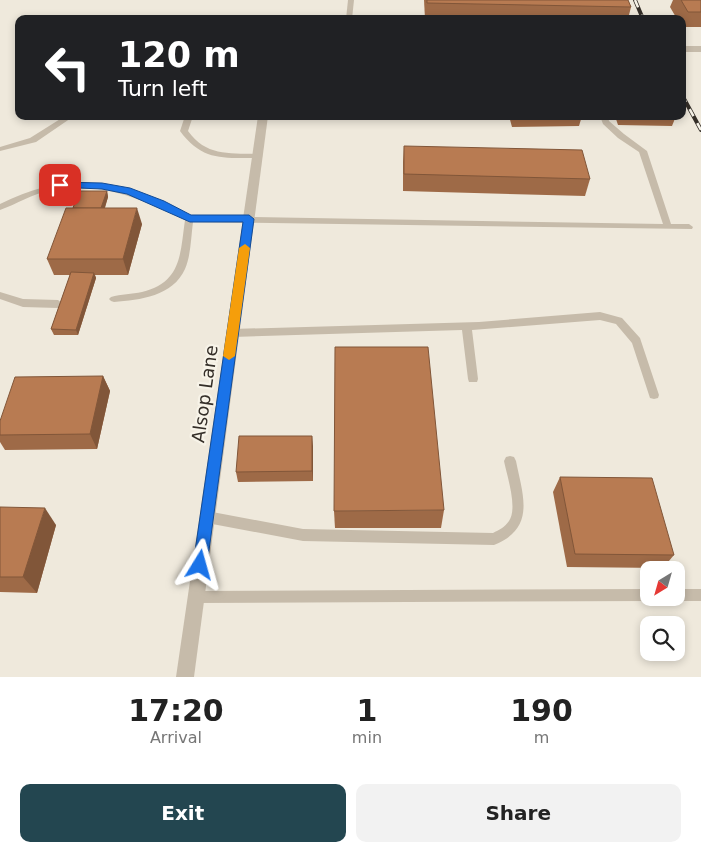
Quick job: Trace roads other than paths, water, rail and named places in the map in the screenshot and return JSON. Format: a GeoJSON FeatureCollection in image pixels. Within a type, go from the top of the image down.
{"type":"FeatureCollection","features":[{"type":"Feature","properties":{"kind":"street"},"geometry":{"type":"LineString","coordinates":[[686,49],[701,49]]}},
{"type":"Feature","properties":{"kind":"street","name":"Alsop Lane"},"geometry":{"type":"LineString","coordinates":[[185,677],[262,120]]}},
{"type":"Feature","properties":{"kind":"lane"},"geometry":{"type":"LineString","coordinates":[[349,15],[351,0]]}},
{"type":"Feature","properties":{"kind":"lane"},"geometry":{"type":"LineString","coordinates":[[0,149],[33,140],[64,120]]}},
{"type":"Feature","properties":{"kind":"lane"},"geometry":{"type":"LineString","coordinates":[[188,120],[184,131],[192,144],[214,155],[257,156]]}},
{"type":"Feature","properties":{"kind":"lane"},"geometry":{"type":"LineString","coordinates":[[605,120],[621,136],[643,151],[668,227]]}},
{"type":"Feature","properties":{"kind":"lane"},"geometry":{"type":"LineString","coordinates":[[0,207],[21,195],[60,185],[102,186],[130,191],[160,203],[190,219],[689,227]]}},
{"type":"Feature","properties":{"kind":"lane"},"geometry":{"type":"LineString","coordinates":[[114,299],[142,297],[175,278],[180,269],[190,219]]}},
{"type":"Feature","properties":{"kind":"lane"},"geometry":{"type":"LineString","coordinates":[[0,296],[23,303],[58,304]]}},
{"type":"Feature","properties":{"kind":"lane"},"geometry":{"type":"LineString","coordinates":[[232,333],[467,327],[600,316],[619,321],[636,341],[654,395]]}},
{"type":"Feature","properties":{"kind":"lane"},"geometry":{"type":"LineString","coordinates":[[467,327],[473,379]]}},
{"type":"Feature","properties":{"kind":"lane"},"geometry":{"type":"LineString","coordinates":[[207,516],[303,535],[494,539],[506,535],[515,525],[519,511],[510,461]]}},
{"type":"Feature","properties":{"kind":"lane"},"geometry":{"type":"LineString","coordinates":[[196,597],[640,595]]}},
{"type":"Feature","properties":{"kind":"lane"},"geometry":{"type":"LineString","coordinates":[[685,595],[701,595]]}},
{"type":"Feature","properties":{"kind":"railway"},"geometry":{"type":"LineString","coordinates":[[635,0],[641,15]]}},
{"type":"Feature","properties":{"kind":"railway"},"geometry":{"type":"LineString","coordinates":[[686,102],[701,130]]}}]}
